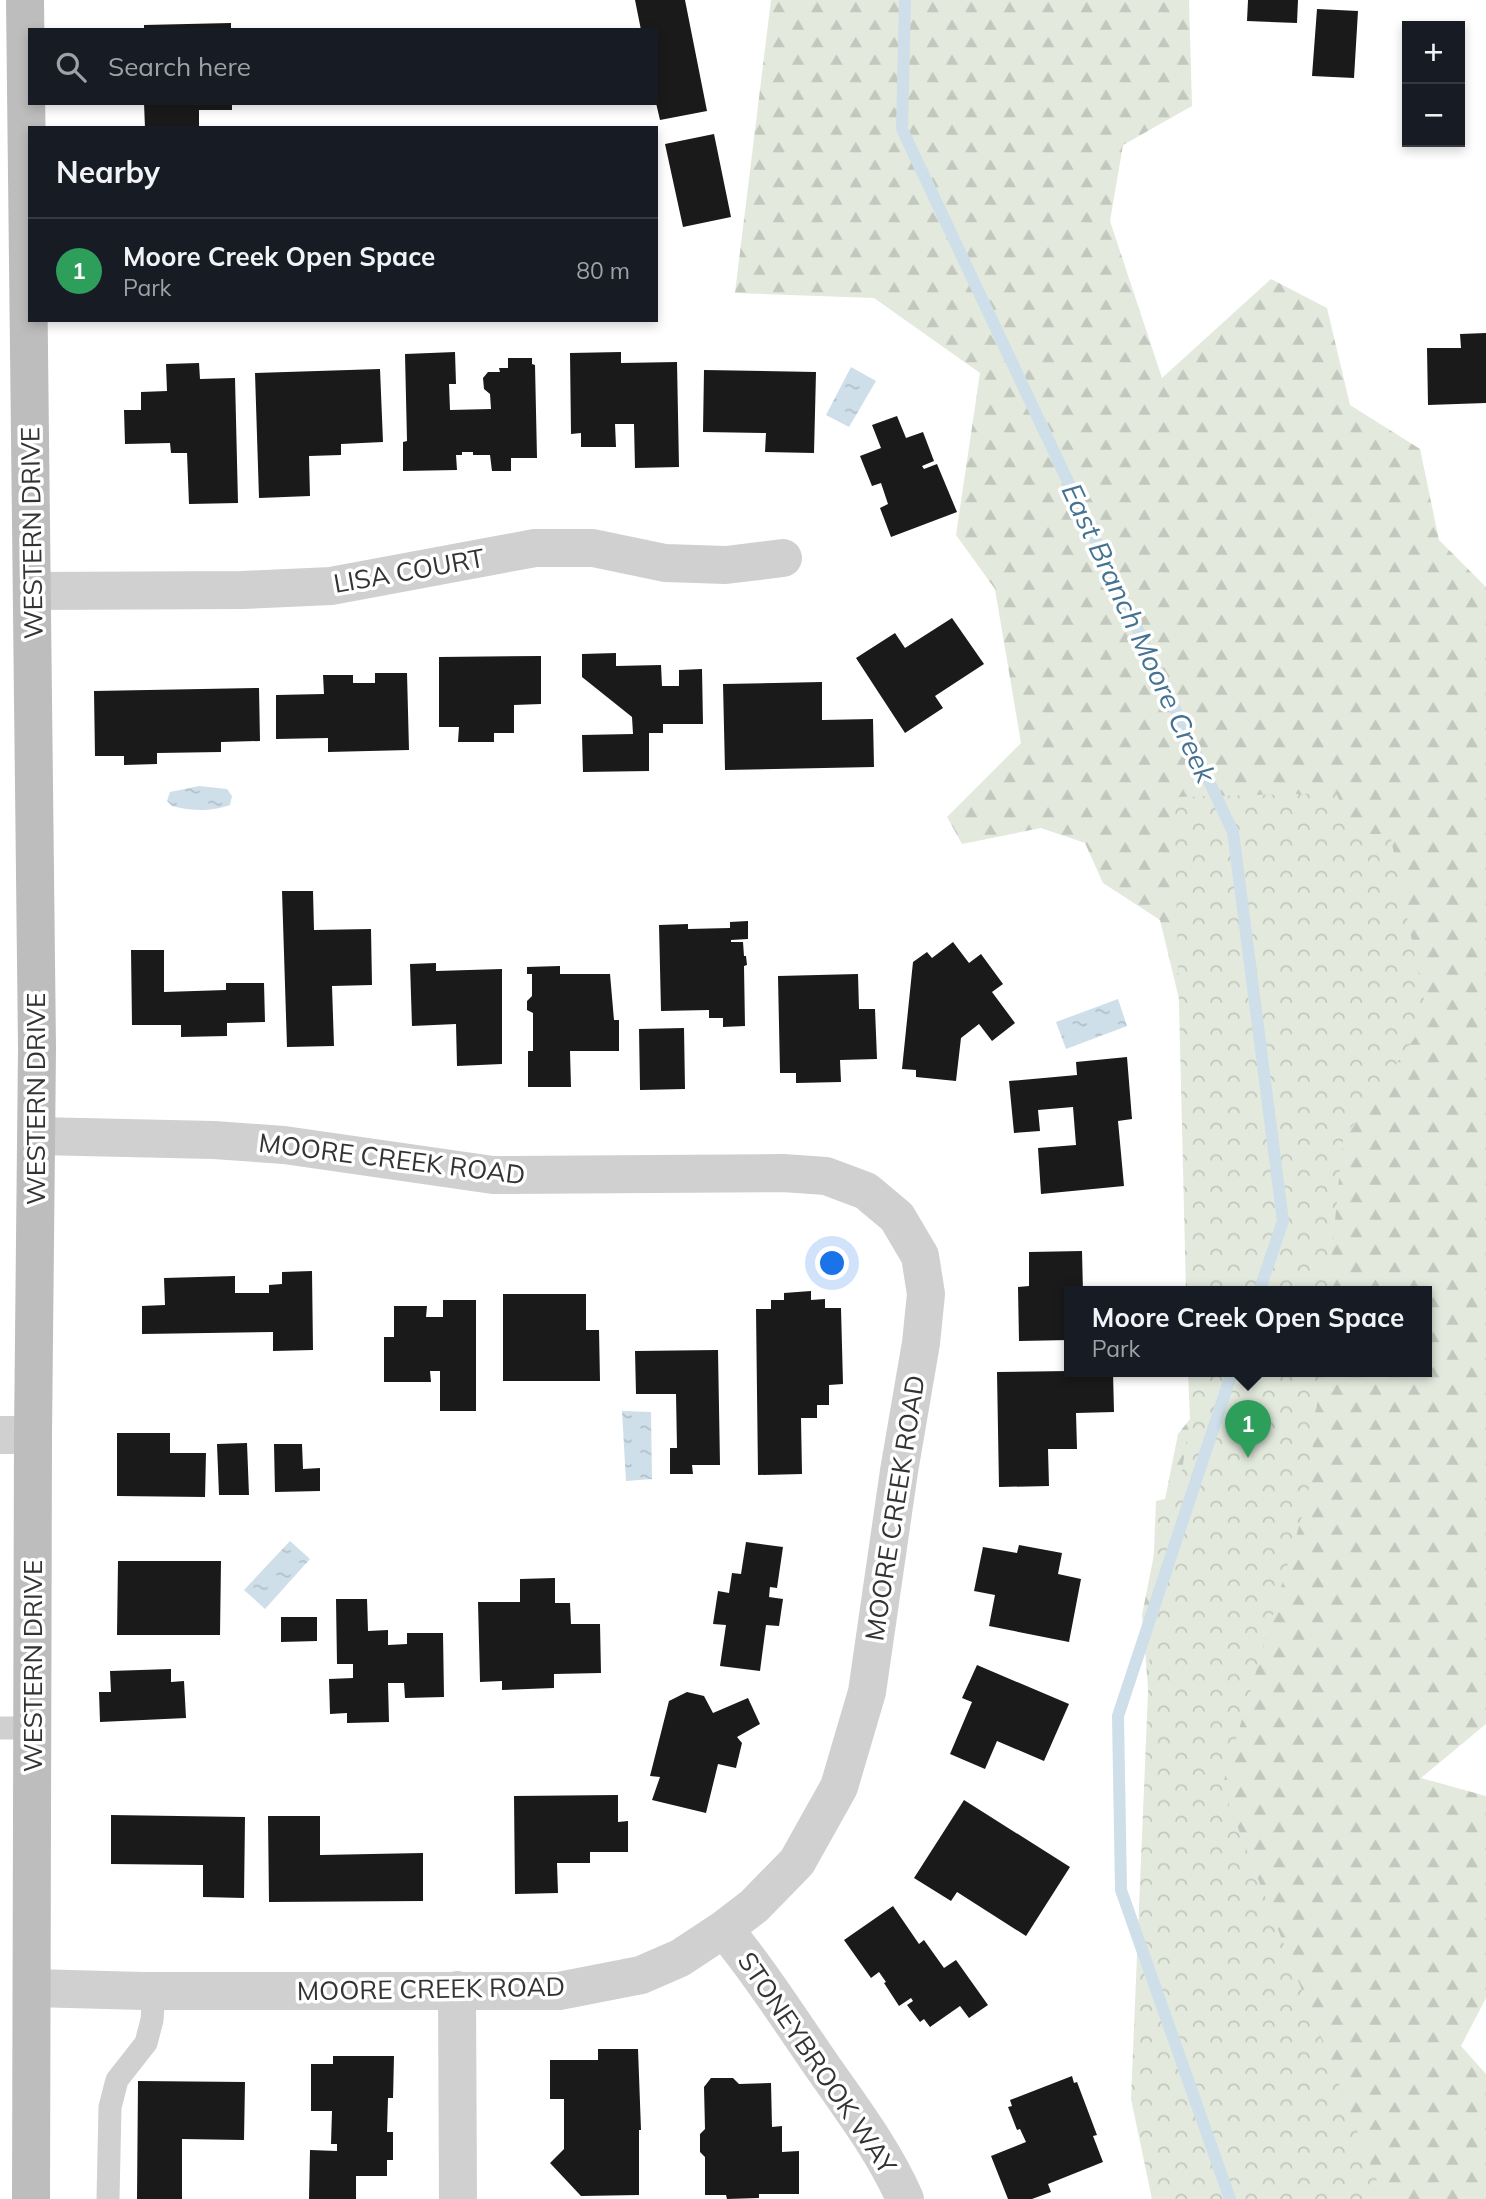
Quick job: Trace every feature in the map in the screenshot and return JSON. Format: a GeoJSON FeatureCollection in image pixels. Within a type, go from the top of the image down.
{"type":"FeatureCollection","features":[{"type":"Feature","properties":{"kind":"street","name":"WESTERN DRIVE"},"geometry":{"type":"LineString","coordinates":[[25,0],[28,222]]}},
{"type":"Feature","properties":{"kind":"street","name":"WESTERN DRIVE"},"geometry":{"type":"LineString","coordinates":[[29,322],[37,1136],[16,1435],[16,1728],[33,1989],[32,2199]]}},
{"type":"Feature","properties":{"kind":"street","name":"LISA COURT"},"geometry":{"type":"LineString","coordinates":[[33,591],[242,590],[331,586],[535,548],[593,548],[665,563],[726,565],[783,558]]}},
{"type":"Feature","properties":{"kind":"street","name":"MOORE CREEK ROAD"},"geometry":{"type":"LineString","coordinates":[[33,1989],[559,1991],[641,1975],[680,1958],[754,1906],[797,1862],[839,1787],[867,1692],[921,1343],[926,1294],[920,1256],[897,1217],[866,1191],[826,1176],[783,1173],[493,1175],[285,1145],[214,1140],[37,1136]]}},
{"type":"Feature","properties":{"kind":"street","name":"STONEYBROOK WAY"},"geometry":{"type":"LineString","coordinates":[[724,1929],[751,1962],[863,2125],[894,2174],[905,2199]]}},
{"type":"Feature","properties":{"kind":"street"},"geometry":{"type":"LineString","coordinates":[[457,1990],[458,2199]]}},
{"type":"Feature","properties":{"kind":"lane"},"geometry":{"type":"LineString","coordinates":[[108,2199],[110,2107],[117,2080],[146,2043],[152,2021],[154,1991]]}},
{"type":"Feature","properties":{"kind":"green space"},"geometry":{"type":"Polygon","coordinates":[[[771,0],[1189,0],[1192,106],[1123,145],[1110,221],[1162,378],[1271,279],[1327,308],[1350,405],[1420,449],[1439,540],[1486,587],[1486,1724],[1421,1778],[1486,1796],[1486,1998],[1461,2046],[1486,2074],[1486,2199],[1170,2199],[1166,1900],[1142,1615],[1178,1434],[1222,1377],[1432,1377],[1432,1286],[1199,1286],[1202,1094],[1160,920],[1103,883],[1085,843],[1041,828],[962,844],[947,817],[1021,743],[995,589],[956,535],[980,373],[874,298],[735,293],[771,0]]]}},
{"type":"Feature","properties":{"kind":"green space"},"geometry":{"type":"Polygon","coordinates":[[[1336,793],[1356,834],[1390,834],[1428,1019],[1343,1139],[1329,1286],[1186,1286],[1174,797],[1336,793]]]}},
{"type":"Feature","properties":{"kind":"green space"},"geometry":{"type":"Polygon","coordinates":[[[1188,1377],[1320,1377],[1308,1496],[1222,1787],[1384,2199],[1152,2199],[1131,2099],[1156,1501],[1178,1496],[1190,1419],[1188,1377]]]}},
{"type":"Feature","properties":{"kind":"water"},"geometry":{"type":"Polygon","coordinates":[[[851,367],[876,381],[849,427],[826,415],[851,367]]]}},
{"type":"Feature","properties":{"kind":"water"},"geometry":{"type":"Polygon","coordinates":[[[199,786],[227,789],[232,796],[230,805],[194,810],[172,806],[167,801],[170,792],[199,786]]]}},
{"type":"Feature","properties":{"kind":"water"},"geometry":{"type":"Polygon","coordinates":[[[1118,999],[1127,1026],[1066,1049],[1056,1022],[1118,999]]]}},
{"type":"Feature","properties":{"kind":"water"},"geometry":{"type":"Polygon","coordinates":[[[622,1411],[651,1412],[652,1479],[626,1481],[622,1411]]]}},
{"type":"Feature","properties":{"kind":"water"},"geometry":{"type":"Polygon","coordinates":[[[290,1541],[310,1559],[265,1609],[244,1590],[290,1541]]]}},
{"type":"Feature","properties":{"kind":"building"},"geometry":{"type":"Polygon","coordinates":[[[635,0],[685,0],[707,111],[660,120],[656,105],[658,28],[641,28],[635,0]]]}},
{"type":"Feature","properties":{"kind":"building"},"geometry":{"type":"Polygon","coordinates":[[[1248,0],[1298,0],[1297,23],[1247,21],[1248,0]]]}},
{"type":"Feature","properties":{"kind":"building"},"geometry":{"type":"Polygon","coordinates":[[[1317,9],[1358,11],[1354,78],[1312,76],[1317,9]]]}},
{"type":"Feature","properties":{"kind":"building"},"geometry":{"type":"Polygon","coordinates":[[[231,23],[231,28],[144,28],[144,25],[231,23]]]}},
{"type":"Feature","properties":{"kind":"building"},"geometry":{"type":"Polygon","coordinates":[[[144,105],[232,105],[232,110],[199,110],[199,126],[145,126],[144,105]]]}},
{"type":"Feature","properties":{"kind":"building"},"geometry":{"type":"Polygon","coordinates":[[[714,134],[731,217],[683,227],[665,144],[714,134]]]}},
{"type":"Feature","properties":{"kind":"building"},"geometry":{"type":"Polygon","coordinates":[[[1486,333],[1486,403],[1428,405],[1427,348],[1461,348],[1460,334],[1486,333]]]}},
{"type":"Feature","properties":{"kind":"building"},"geometry":{"type":"Polygon","coordinates":[[[455,352],[456,384],[449,384],[450,410],[491,409],[490,394],[484,389],[483,378],[488,372],[500,372],[499,368],[508,368],[508,358],[532,358],[532,364],[535,365],[537,458],[511,458],[511,471],[492,471],[490,455],[462,452],[462,455],[456,455],[457,470],[403,471],[403,442],[407,441],[405,354],[455,352]]]}},
{"type":"Feature","properties":{"kind":"building"},"geometry":{"type":"Polygon","coordinates":[[[621,352],[621,363],[677,362],[679,467],[635,468],[634,424],[615,424],[616,447],[581,447],[581,433],[571,434],[570,353],[621,352]]]}},
{"type":"Feature","properties":{"kind":"building"},"geometry":{"type":"Polygon","coordinates":[[[199,363],[200,379],[235,378],[238,503],[189,504],[187,453],[171,453],[170,443],[125,444],[124,410],[141,410],[141,392],[167,391],[166,364],[199,363]]]}},
{"type":"Feature","properties":{"kind":"building"},"geometry":{"type":"Polygon","coordinates":[[[380,369],[383,442],[341,444],[341,455],[309,456],[310,496],[259,498],[255,373],[380,369]]]}},
{"type":"Feature","properties":{"kind":"building"},"geometry":{"type":"Polygon","coordinates":[[[704,370],[816,372],[814,453],[765,452],[766,433],[703,432],[704,370]]]}},
{"type":"Feature","properties":{"kind":"building"},"geometry":{"type":"Polygon","coordinates":[[[897,416],[906,438],[923,432],[934,461],[922,466],[924,469],[937,464],[957,512],[891,537],[880,508],[888,504],[881,483],[872,486],[860,456],[881,448],[872,425],[897,416]]]}},
{"type":"Feature","properties":{"kind":"building"},"geometry":{"type":"Polygon","coordinates":[[[952,618],[984,664],[935,696],[943,708],[905,733],[856,658],[895,633],[905,648],[952,618]]]}},
{"type":"Feature","properties":{"kind":"building"},"geometry":{"type":"Polygon","coordinates":[[[616,653],[616,666],[661,665],[662,686],[679,686],[679,670],[702,669],[703,724],[663,724],[663,733],[649,733],[649,771],[583,772],[582,735],[633,734],[632,717],[582,677],[582,654],[616,653]]]}},
{"type":"Feature","properties":{"kind":"building"},"geometry":{"type":"Polygon","coordinates":[[[541,656],[541,704],[514,705],[514,733],[494,733],[494,742],[458,742],[459,727],[439,727],[439,657],[541,656]]]}},
{"type":"Feature","properties":{"kind":"building"},"geometry":{"type":"Polygon","coordinates":[[[375,673],[407,673],[409,750],[328,752],[328,738],[276,739],[276,695],[324,694],[323,675],[353,675],[353,683],[375,683],[375,673]]]}},
{"type":"Feature","properties":{"kind":"building"},"geometry":{"type":"Polygon","coordinates":[[[822,682],[822,720],[873,719],[874,767],[725,770],[723,684],[822,682]]]}},
{"type":"Feature","properties":{"kind":"building"},"geometry":{"type":"Polygon","coordinates":[[[259,688],[260,741],[221,742],[221,752],[157,753],[157,764],[124,765],[124,756],[95,756],[94,691],[259,688]]]}},
{"type":"Feature","properties":{"kind":"building"},"geometry":{"type":"Polygon","coordinates":[[[282,891],[313,891],[314,930],[371,929],[372,985],[332,986],[334,1046],[287,1047],[282,891]]]}},
{"type":"Feature","properties":{"kind":"building"},"geometry":{"type":"Polygon","coordinates":[[[748,921],[748,939],[731,940],[743,942],[746,956],[745,1026],[723,1027],[723,1018],[709,1018],[709,1010],[661,1011],[659,925],[688,924],[688,929],[730,928],[730,922],[748,921]]]}},
{"type":"Feature","properties":{"kind":"building"},"geometry":{"type":"Polygon","coordinates":[[[953,942],[969,963],[981,954],[1003,984],[992,992],[1015,1023],[992,1041],[979,1024],[961,1038],[956,1081],[916,1077],[916,1070],[902,1069],[913,962],[927,952],[932,958],[953,942]]]}},
{"type":"Feature","properties":{"kind":"building"},"geometry":{"type":"Polygon","coordinates":[[[131,950],[164,950],[164,992],[226,990],[226,983],[264,983],[265,1022],[227,1023],[227,1036],[181,1037],[181,1025],[132,1025],[131,950]]]}},
{"type":"Feature","properties":{"kind":"building"},"geometry":{"type":"Polygon","coordinates":[[[436,963],[436,971],[502,969],[502,1064],[457,1066],[456,1024],[412,1026],[410,964],[436,963]]]}},
{"type":"Feature","properties":{"kind":"building"},"geometry":{"type":"Polygon","coordinates":[[[560,966],[560,974],[610,974],[614,1020],[619,1020],[619,1051],[570,1051],[571,1087],[528,1087],[528,1051],[533,1051],[533,1013],[527,1010],[527,1001],[532,996],[532,974],[527,974],[527,967],[560,966]]]}},
{"type":"Feature","properties":{"kind":"building"},"geometry":{"type":"Polygon","coordinates":[[[858,974],[859,1009],[875,1009],[877,1059],[840,1060],[841,1082],[796,1083],[796,1073],[780,1073],[778,976],[858,974]]]}},
{"type":"Feature","properties":{"kind":"building"},"geometry":{"type":"Polygon","coordinates":[[[684,1028],[685,1089],[640,1090],[639,1029],[684,1028]]]}},
{"type":"Feature","properties":{"kind":"building"},"geometry":{"type":"Polygon","coordinates":[[[1127,1057],[1132,1119],[1118,1121],[1124,1186],[1041,1194],[1038,1148],[1076,1145],[1073,1107],[1038,1110],[1040,1131],[1014,1133],[1009,1081],[1077,1075],[1076,1062],[1127,1057]]]}},
{"type":"Feature","properties":{"kind":"building"},"geometry":{"type":"Polygon","coordinates":[[[1082,1251],[1083,1286],[1064,1286],[1064,1340],[1019,1341],[1018,1287],[1029,1286],[1029,1252],[1082,1251]]]}},
{"type":"Feature","properties":{"kind":"building"},"geometry":{"type":"Polygon","coordinates":[[[312,1271],[313,1350],[273,1351],[273,1332],[142,1334],[142,1306],[165,1305],[164,1278],[235,1276],[235,1293],[269,1293],[269,1285],[282,1284],[282,1272],[312,1271]]]}},
{"type":"Feature","properties":{"kind":"building"},"geometry":{"type":"Polygon","coordinates":[[[811,1291],[811,1300],[825,1299],[825,1308],[841,1308],[843,1384],[829,1385],[829,1405],[817,1405],[817,1418],[801,1418],[802,1474],[758,1475],[756,1309],[771,1309],[771,1300],[784,1300],[784,1293],[811,1291]]]}},
{"type":"Feature","properties":{"kind":"building"},"geometry":{"type":"Polygon","coordinates":[[[503,1294],[586,1294],[586,1330],[599,1330],[600,1381],[503,1381],[503,1294]]]}},
{"type":"Feature","properties":{"kind":"building"},"geometry":{"type":"Polygon","coordinates":[[[443,1300],[476,1300],[476,1411],[440,1411],[440,1371],[430,1371],[431,1382],[384,1382],[384,1337],[394,1337],[394,1306],[427,1306],[426,1317],[443,1317],[443,1300]]]}},
{"type":"Feature","properties":{"kind":"building"},"geometry":{"type":"Polygon","coordinates":[[[718,1350],[720,1465],[692,1465],[693,1474],[670,1474],[670,1448],[677,1448],[676,1394],[636,1394],[635,1351],[718,1350]]]}},
{"type":"Feature","properties":{"kind":"building"},"geometry":{"type":"Polygon","coordinates":[[[1064,1371],[1064,1377],[1113,1377],[1114,1412],[1076,1413],[1077,1449],[1048,1449],[1049,1486],[999,1487],[997,1372],[1064,1371]]]}},
{"type":"Feature","properties":{"kind":"building"},"geometry":{"type":"Polygon","coordinates":[[[117,1433],[170,1433],[170,1453],[206,1453],[205,1497],[117,1496],[117,1433]]]}},
{"type":"Feature","properties":{"kind":"building"},"geometry":{"type":"Polygon","coordinates":[[[247,1443],[249,1495],[219,1495],[217,1444],[247,1443]]]}},
{"type":"Feature","properties":{"kind":"building"},"geometry":{"type":"Polygon","coordinates":[[[274,1444],[302,1444],[303,1469],[320,1468],[320,1491],[275,1492],[274,1444]]]}},
{"type":"Feature","properties":{"kind":"building"},"geometry":{"type":"Polygon","coordinates":[[[746,1542],[783,1547],[777,1588],[770,1587],[769,1597],[783,1599],[779,1626],[766,1625],[760,1671],[720,1666],[726,1625],[713,1624],[718,1591],[729,1593],[732,1573],[741,1574],[746,1542]]]}},
{"type":"Feature","properties":{"kind":"building"},"geometry":{"type":"Polygon","coordinates":[[[1019,1545],[1062,1553],[1058,1574],[1081,1579],[1069,1642],[989,1626],[995,1595],[974,1591],[983,1547],[1017,1553],[1019,1545]]]}},
{"type":"Feature","properties":{"kind":"building"},"geometry":{"type":"Polygon","coordinates":[[[118,1561],[221,1561],[220,1635],[117,1635],[118,1561]]]}},
{"type":"Feature","properties":{"kind":"building"},"geometry":{"type":"Polygon","coordinates":[[[555,1578],[555,1603],[570,1603],[571,1624],[600,1624],[601,1673],[554,1674],[554,1688],[502,1690],[502,1681],[480,1682],[478,1602],[520,1602],[520,1579],[555,1578]]]}},
{"type":"Feature","properties":{"kind":"building"},"geometry":{"type":"Polygon","coordinates":[[[336,1599],[367,1599],[368,1631],[388,1630],[388,1645],[407,1644],[407,1633],[443,1633],[444,1697],[405,1698],[404,1683],[388,1683],[389,1722],[347,1723],[347,1713],[330,1714],[329,1679],[353,1678],[353,1664],[337,1664],[336,1599]]]}},
{"type":"Feature","properties":{"kind":"building"},"geometry":{"type":"Polygon","coordinates":[[[281,1617],[317,1617],[317,1641],[281,1642],[281,1617]]]}},
{"type":"Feature","properties":{"kind":"building"},"geometry":{"type":"Polygon","coordinates":[[[977,1665],[1069,1704],[1044,1761],[997,1741],[985,1769],[950,1754],[972,1702],[962,1698],[977,1665]]]}},
{"type":"Feature","properties":{"kind":"building"},"geometry":{"type":"Polygon","coordinates":[[[171,1669],[171,1682],[184,1681],[186,1718],[100,1722],[99,1692],[111,1692],[110,1671],[171,1669]]]}},
{"type":"Feature","properties":{"kind":"building"},"geometry":{"type":"Polygon","coordinates":[[[687,1692],[704,1696],[713,1713],[748,1698],[760,1724],[737,1737],[742,1743],[736,1768],[718,1764],[706,1813],[652,1800],[660,1777],[650,1776],[669,1701],[687,1692]]]}},
{"type":"Feature","properties":{"kind":"building"},"geometry":{"type":"Polygon","coordinates":[[[618,1795],[618,1822],[628,1821],[628,1852],[590,1852],[590,1863],[557,1863],[558,1893],[515,1894],[514,1796],[618,1795]]]}},
{"type":"Feature","properties":{"kind":"building"},"geometry":{"type":"Polygon","coordinates":[[[964,1800],[1070,1867],[1026,1936],[957,1892],[951,1901],[914,1878],[964,1800]]]}},
{"type":"Feature","properties":{"kind":"building"},"geometry":{"type":"Polygon","coordinates":[[[111,1815],[245,1817],[244,1898],[203,1897],[203,1865],[111,1864],[111,1815]]]}},
{"type":"Feature","properties":{"kind":"building"},"geometry":{"type":"Polygon","coordinates":[[[268,1816],[320,1816],[320,1855],[423,1853],[423,1901],[269,1902],[268,1816]]]}},
{"type":"Feature","properties":{"kind":"building"},"geometry":{"type":"Polygon","coordinates":[[[893,1906],[919,1944],[924,1940],[944,1968],[956,1960],[988,2005],[969,2018],[960,2006],[930,2027],[924,2019],[920,2022],[907,2005],[913,2001],[911,1998],[899,2006],[879,1972],[871,1978],[844,1940],[893,1906]]]}},
{"type":"Feature","properties":{"kind":"building"},"geometry":{"type":"Polygon","coordinates":[[[598,2049],[638,2049],[641,2130],[639,2195],[581,2196],[550,2163],[564,2149],[564,2099],[550,2099],[550,2060],[598,2060],[598,2049]]]}},
{"type":"Feature","properties":{"kind":"building"},"geometry":{"type":"Polygon","coordinates":[[[333,2056],[394,2056],[393,2098],[388,2098],[387,2132],[393,2132],[393,2160],[387,2160],[387,2176],[356,2176],[356,2199],[309,2199],[310,2150],[337,2151],[337,2144],[331,2144],[332,2111],[311,2111],[311,2064],[333,2064],[333,2056]]]}},
{"type":"Feature","properties":{"kind":"building"},"geometry":{"type":"Polygon","coordinates":[[[1072,2076],[1074,2083],[1077,2082],[1097,2135],[1093,2136],[1103,2162],[1048,2184],[1051,2192],[1032,2199],[1008,2199],[991,2156],[1026,2142],[1020,2129],[1017,2130],[1008,2107],[1012,2106],[1010,2100],[1072,2076]]]}},
{"type":"Feature","properties":{"kind":"building"},"geometry":{"type":"Polygon","coordinates":[[[711,2078],[733,2078],[739,2084],[771,2083],[772,2127],[782,2126],[782,2152],[799,2151],[799,2194],[759,2194],[759,2198],[727,2199],[726,2195],[705,2195],[705,2157],[700,2152],[700,2134],[705,2129],[704,2087],[711,2078]]]}},
{"type":"Feature","properties":{"kind":"building"},"geometry":{"type":"Polygon","coordinates":[[[138,2081],[245,2082],[244,2140],[182,2139],[182,2199],[137,2199],[138,2081]]]}},
{"type":"Feature","properties":{"kind":"waterway","name":"East Branch Moore Creek"},"geometry":{"type":"LineString","coordinates":[[905,0],[902,129],[1233,832],[1283,1221],[1261,1286]]}},
{"type":"Feature","properties":{"kind":"waterway","name":"East Branch Moore Creek"},"geometry":{"type":"LineString","coordinates":[[1230,1377],[1118,1716],[1121,1890],[1230,2199]]}},
{"type":"Feature","properties":{"kind":"place","name":"Moore Creek Open Space"},"geometry":{"type":"Point","coordinates":[1248,1458]}}]}
